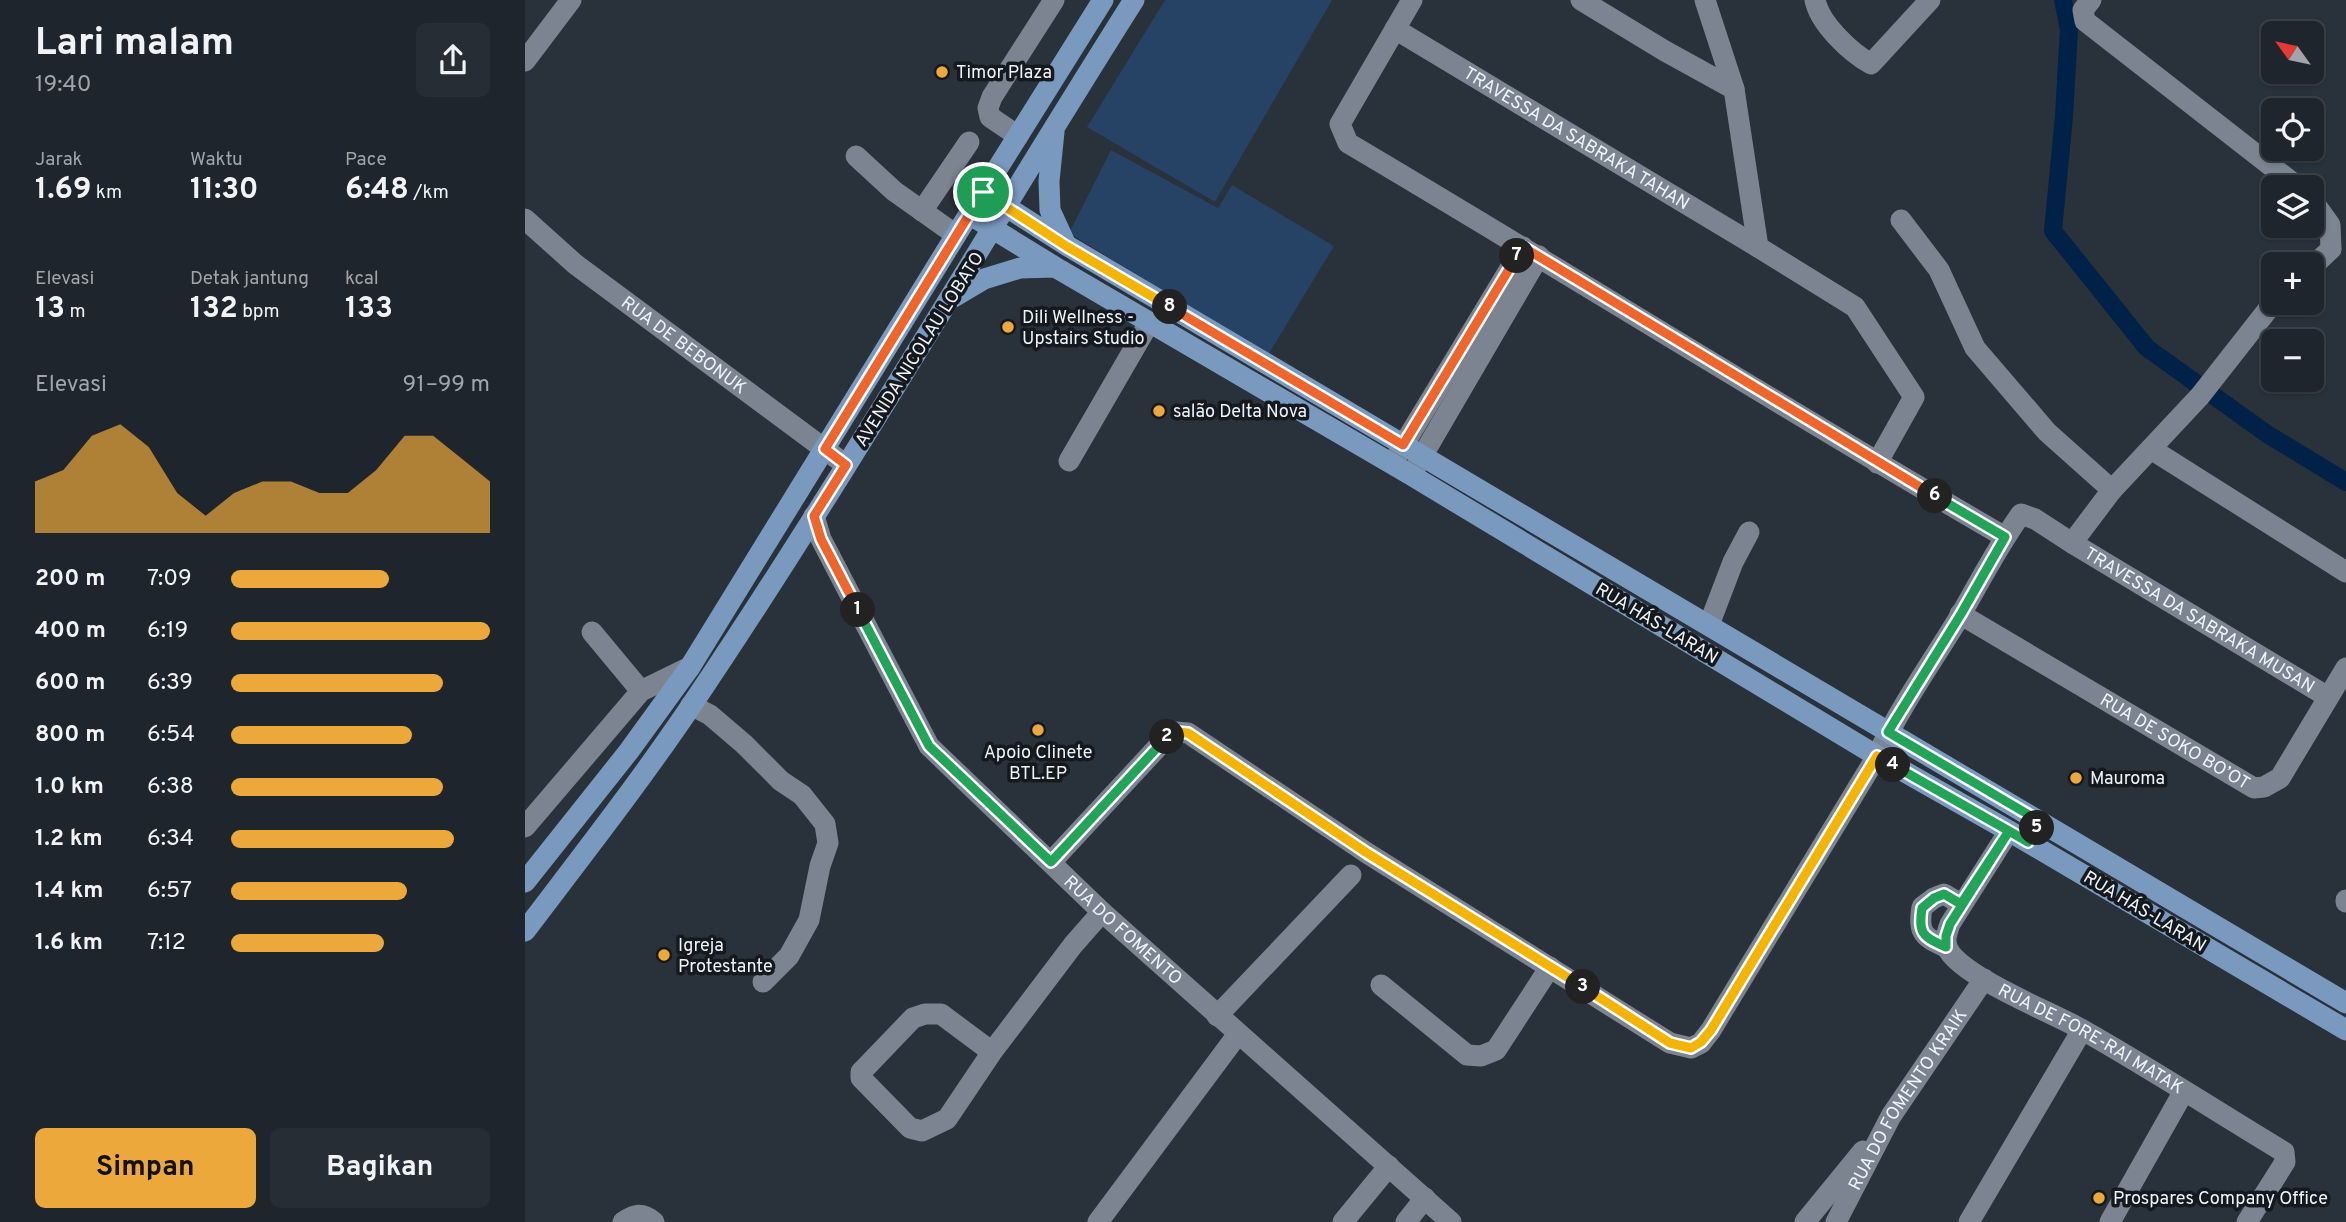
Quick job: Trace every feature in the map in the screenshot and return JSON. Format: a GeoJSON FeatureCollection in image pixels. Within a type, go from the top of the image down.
{"type":"FeatureCollection","features":[{"type":"Feature","properties":{"kind":"main road","name":"AVENIDA NICOLAU LOBATO"},"geometry":{"type":"LineString","coordinates":[[525,882],[629,751],[690,667],[1103,0]]}},
{"type":"Feature","properties":{"kind":"main road","name":"AVENIDA NICOLAU LOBATO"},"geometry":{"type":"LineString","coordinates":[[525,931],[649,766],[691,705],[814,516],[1134,0]]}},
{"type":"Feature","properties":{"kind":"main road"},"geometry":{"type":"LineString","coordinates":[[1054,126],[1049,181],[1050,210],[1066,246]]}},
{"type":"Feature","properties":{"kind":"main road","name":"RUA HÁS-LARAN"},"geometry":{"type":"LineString","coordinates":[[983,192],[1066,246],[2346,1003]]}},
{"type":"Feature","properties":{"kind":"main road","name":"RUA HÁS-LARAN"},"geometry":{"type":"LineString","coordinates":[[969,214],[1149,323],[1411,475],[1877,756],[2346,1030]]}},
{"type":"Feature","properties":{"kind":"main road"},"geometry":{"type":"LineString","coordinates":[[948,300],[984,279],[1020,268],[1055,267]]}},
{"type":"Feature","properties":{"kind":"main road"},"geometry":{"type":"LineString","coordinates":[[2018,837],[2041,822]]}},
{"type":"Feature","properties":{"kind":"street"},"geometry":{"type":"LineString","coordinates":[[525,61],[571,0]]}},
{"type":"Feature","properties":{"kind":"street"},"geometry":{"type":"LineString","coordinates":[[1018,136],[990,117],[988,108],[992,97],[1055,0]]}},
{"type":"Feature","properties":{"kind":"street"},"geometry":{"type":"LineString","coordinates":[[1051,862],[1169,735],[1176,732],[1188,733],[1367,853],[1670,1043],[1691,1048],[1701,1042],[1711,1030],[1877,756],[1888,732],[2005,537],[1877,463],[1531,251],[1348,143],[1340,124],[1412,0]]}},
{"type":"Feature","properties":{"kind":"street"},"geometry":{"type":"LineString","coordinates":[[1581,0],[1734,89]]}},
{"type":"Feature","properties":{"kind":"street"},"geometry":{"type":"LineString","coordinates":[[1705,0],[1734,89],[1758,247]]}},
{"type":"Feature","properties":{"kind":"street"},"geometry":{"type":"LineString","coordinates":[[1815,0],[1821,16],[1855,55],[1871,64],[1930,0]]}},
{"type":"Feature","properties":{"kind":"street"},"geometry":{"type":"LineString","coordinates":[[2091,0],[2083,10],[2085,21],[2283,175]]}},
{"type":"Feature","properties":{"kind":"street","name":"TRAVESSA DA SABRAKA TAHAN"},"geometry":{"type":"LineString","coordinates":[[1395,29],[1855,307],[1914,397],[1877,463]]}},
{"type":"Feature","properties":{"kind":"street"},"geometry":{"type":"LineString","coordinates":[[922,211],[969,142]]}},
{"type":"Feature","properties":{"kind":"street"},"geometry":{"type":"LineString","coordinates":[[856,156],[894,191],[956,234]]}},
{"type":"Feature","properties":{"kind":"street"},"geometry":{"type":"LineString","coordinates":[[2324,217],[2330,225],[2338,255]]}},
{"type":"Feature","properties":{"kind":"street","name":"RUA DE BEBONUK"},"geometry":{"type":"LineString","coordinates":[[525,219],[575,264],[846,465]]}},
{"type":"Feature","properties":{"kind":"street"},"geometry":{"type":"LineString","coordinates":[[1901,220],[1939,270],[1975,348],[2047,432],[2112,490]]}},
{"type":"Feature","properties":{"kind":"street"},"geometry":{"type":"LineString","coordinates":[[1392,464],[1531,251]]}},
{"type":"Feature","properties":{"kind":"street"},"geometry":{"type":"LineString","coordinates":[[1411,475],[1531,251]]}},
{"type":"Feature","properties":{"kind":"street"},"geometry":{"type":"LineString","coordinates":[[2072,543],[2112,490],[2206,389],[2264,315]]}},
{"type":"Feature","properties":{"kind":"street"},"geometry":{"type":"LineString","coordinates":[[1069,461],[1149,323]]}},
{"type":"Feature","properties":{"kind":"street"},"geometry":{"type":"LineString","coordinates":[[2151,449],[2346,572]]}},
{"type":"Feature","properties":{"kind":"street","name":"TRAVESSA DA SABRAKA MUSAN"},"geometry":{"type":"LineString","coordinates":[[2005,537],[2021,514],[2035,519],[2328,696]]}},
{"type":"Feature","properties":{"kind":"street","name":"RUA DO FOMENTO"},"geometry":{"type":"LineString","coordinates":[[814,516],[821,539],[929,746],[1102,912],[1217,1016],[1233,1042],[1389,1166],[1451,1222]]}},
{"type":"Feature","properties":{"kind":"street"},"geometry":{"type":"LineString","coordinates":[[1709,625],[1733,562],[1749,532]]}},
{"type":"Feature","properties":{"kind":"street","name":"RUA DE SOKO BO’OT"},"geometry":{"type":"LineString","coordinates":[[1961,614],[2254,788],[2264,787],[2280,778],[2346,668]]}},
{"type":"Feature","properties":{"kind":"street"},"geometry":{"type":"LineString","coordinates":[[593,632],[641,691]]}},
{"type":"Feature","properties":{"kind":"street"},"geometry":{"type":"LineString","coordinates":[[525,827],[641,691],[690,667]]}},
{"type":"Feature","properties":{"kind":"street"},"geometry":{"type":"LineString","coordinates":[[691,705],[710,715],[781,781],[802,795],[825,824],[828,843],[820,866],[809,920],[789,956],[763,982]]}},
{"type":"Feature","properties":{"kind":"street"},"geometry":{"type":"LineString","coordinates":[[1946,947],[1950,924],[1961,904],[2018,837]]}},
{"type":"Feature","properties":{"kind":"street"},"geometry":{"type":"LineString","coordinates":[[1217,1016],[1351,875]]}},
{"type":"Feature","properties":{"kind":"street","name":"RUA DE FORE-RAI MATAK"},"geometry":{"type":"LineString","coordinates":[[1961,904],[1944,894],[1934,898],[1922,908],[1922,933],[1946,947],[1962,964],[1984,979],[2082,1030],[2284,1152],[2285,1162],[2247,1222]]}},
{"type":"Feature","properties":{"kind":"street"},"geometry":{"type":"LineString","coordinates":[[992,1052],[941,1014],[925,1014],[913,1018],[866,1067],[861,1078],[910,1128],[922,1132],[947,1119],[992,1052],[1073,945],[1102,912]]}},
{"type":"Feature","properties":{"kind":"street"},"geometry":{"type":"LineString","coordinates":[[1381,985],[1467,1055],[1481,1056],[1496,1050],[1550,967]]}},
{"type":"Feature","properties":{"kind":"street","name":"RUA DO FOMENTO KRAIK"},"geometry":{"type":"LineString","coordinates":[[1836,1222],[1891,1116],[1984,979]]}},
{"type":"Feature","properties":{"kind":"street"},"geometry":{"type":"LineString","coordinates":[[1969,1222],[2082,1030]]}},
{"type":"Feature","properties":{"kind":"street"},"geometry":{"type":"LineString","coordinates":[[1098,1222],[1233,1042]]}},
{"type":"Feature","properties":{"kind":"street"},"geometry":{"type":"LineString","coordinates":[[2110,1222],[2184,1091]]}},
{"type":"Feature","properties":{"kind":"street"},"geometry":{"type":"LineString","coordinates":[[1805,1222],[1891,1116]]}},
{"type":"Feature","properties":{"kind":"street"},"geometry":{"type":"LineString","coordinates":[[1343,1222],[1389,1166]]}},
{"type":"Feature","properties":{"kind":"street"},"geometry":{"type":"LineString","coordinates":[[1406,1222],[1425,1198]]}},
{"type":"Feature","properties":{"kind":"street"},"geometry":{"type":"LineString","coordinates":[[623,1222],[637,1215],[645,1215],[654,1222]]}},
{"type":"Feature","properties":{"kind":"shaded area"},"geometry":{"type":"Polygon","coordinates":[[[1165,0],[1332,0],[1215,202],[1087,127],[1165,0]]]}},
{"type":"Feature","properties":{"kind":"shaded area"},"geometry":{"type":"Polygon","coordinates":[[[1111,150],[1218,208],[1232,185],[1334,246],[1268,355],[1069,233],[1111,150]]]}},
{"type":"Feature","properties":{"kind":"waterway"},"geometry":{"type":"LineString","coordinates":[[2063,0],[2069,30],[2053,231],[2147,348],[2267,434],[2346,482]]}},
{"type":"Feature","properties":{"kind":"place","name":"Timor Plaza"},"geometry":{"type":"Point","coordinates":[942,72]}},
{"type":"Feature","properties":{"kind":"place","name":"Dili Wellness - Upstairs Studio"},"geometry":{"type":"Point","coordinates":[1008,327]}},
{"type":"Feature","properties":{"kind":"place","name":"salão Delta Nova"},"geometry":{"type":"Point","coordinates":[1159,411]}},
{"type":"Feature","properties":{"kind":"place","name":"Apoio Clinete BTL.EP"},"geometry":{"type":"Point","coordinates":[1038,730]}},
{"type":"Feature","properties":{"kind":"place","name":"Mauroma"},"geometry":{"type":"Point","coordinates":[2076,778]}},
{"type":"Feature","properties":{"kind":"place","name":"Igreja Protestante"},"geometry":{"type":"Point","coordinates":[664,955]}},
{"type":"Feature","properties":{"kind":"place","name":"Prospares Company Office"},"geometry":{"type":"Point","coordinates":[2099,1198]}},
{"type":"Feature","properties":{"kind":"route"},"geometry":{"type":"LineString","coordinates":[[983,192],[825,449],[846,465],[814,516],[821,539],[929,746],[1051,862],[1169,735],[1176,732],[1188,733],[1367,853],[1670,1043],[1691,1048],[1701,1042],[1711,1030],[1877,756],[2009,831],[1950,924],[1946,947],[1922,933],[1922,908],[1944,894],[1961,904],[2009,831],[2028,842],[2041,822],[1888,732],[2005,537],[1877,463],[1539,256],[1523,247],[1403,445],[1066,246],[983,192]]}}]}
